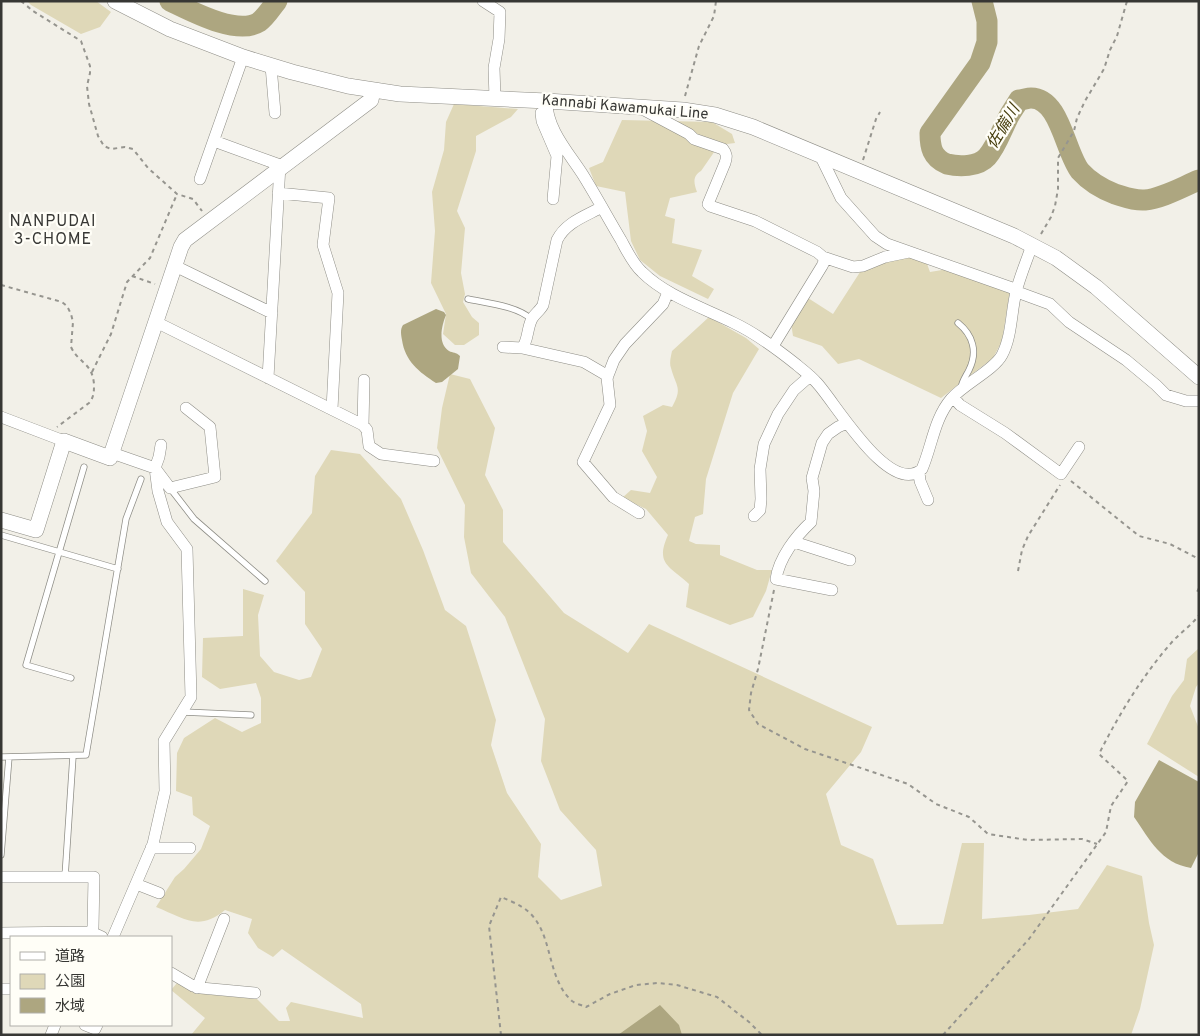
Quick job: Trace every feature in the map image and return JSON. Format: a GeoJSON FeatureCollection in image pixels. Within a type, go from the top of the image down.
{"type":"FeatureCollection","features":[{"type":"Feature","properties":{"kind":"main road","name":"Kannabi Kawamukai Line"},"geometry":{"type":"LineString","coordinates":[[115,1],[170,29],[243,57],[320,80],[400,94],[495,98],[547,106],[683,110],[715,115],[731,120],[1014,236],[1056,258],[1089,282],[1199,377]]}},
{"type":"Feature","properties":{"kind":"main road"},"geometry":{"type":"LineString","coordinates":[[1,520],[36,530],[58,438],[110,458],[174,266],[185,240],[371,100],[373,90]]}},
{"type":"Feature","properties":{"kind":"street"},"geometry":{"type":"LineString","coordinates":[[483,1],[500,12],[498,45],[494,68],[495,98]]}},
{"type":"Feature","properties":{"kind":"street"},"geometry":{"type":"LineString","coordinates":[[200,179],[243,57]]}},
{"type":"Feature","properties":{"kind":"street"},"geometry":{"type":"LineString","coordinates":[[271,66],[275,113]]}},
{"type":"Feature","properties":{"kind":"street"},"geometry":{"type":"LineString","coordinates":[[547,106],[541,112],[542,121],[557,156],[553,199]]}},
{"type":"Feature","properties":{"kind":"street"},"geometry":{"type":"LineString","coordinates":[[547,106],[548,117],[555,131],[636,266],[668,292],[737,324],[773,346],[817,382],[862,441],[885,465],[898,472],[909,475],[917,474],[922,469],[939,419],[957,394],[1002,356],[1010,328],[1016,290],[1032,245]]}},
{"type":"Feature","properties":{"kind":"street"},"geometry":{"type":"LineString","coordinates":[[640,108],[694,139],[723,149],[726,152],[727,157],[708,204],[710,206],[755,221],[824,257],[853,267],[863,266],[885,257],[911,251]]}},
{"type":"Feature","properties":{"kind":"street"},"geometry":{"type":"LineString","coordinates":[[214,141],[280,165],[268,378]]}},
{"type":"Feature","properties":{"kind":"street"},"geometry":{"type":"LineString","coordinates":[[820,155],[841,198],[875,236],[887,244],[911,251],[1050,304],[1069,322],[1126,360],[1166,396],[1186,401],[1199,400]]}},
{"type":"Feature","properties":{"kind":"street"},"geometry":{"type":"LineString","coordinates":[[278,193],[329,198],[323,245],[338,294],[332,409]]}},
{"type":"Feature","properties":{"kind":"street"},"geometry":{"type":"LineString","coordinates":[[522,348],[531,319],[543,305],[557,240],[560,234],[574,222],[602,207]]}},
{"type":"Feature","properties":{"kind":"street"},"geometry":{"type":"LineString","coordinates":[[773,346],[822,266],[824,257]]}},
{"type":"Feature","properties":{"kind":"street"},"geometry":{"type":"LineString","coordinates":[[174,266],[272,313]]}},
{"type":"Feature","properties":{"kind":"street"},"geometry":{"type":"LineString","coordinates":[[639,513],[613,496],[583,462],[610,405],[608,376],[614,360],[662,304],[668,292]]}},
{"type":"Feature","properties":{"kind":"street"},"geometry":{"type":"LineString","coordinates":[[156,322],[363,425],[367,430],[368,446],[381,454],[434,461]]}},
{"type":"Feature","properties":{"kind":"street"},"geometry":{"type":"LineString","coordinates":[[503,347],[522,348],[584,362],[608,376]]}},
{"type":"Feature","properties":{"kind":"street"},"geometry":{"type":"LineString","coordinates":[[754,516],[760,510],[760,469],[764,444],[778,414],[794,390],[810,376]]}},
{"type":"Feature","properties":{"kind":"street"},"geometry":{"type":"LineString","coordinates":[[363,425],[364,380]]}},
{"type":"Feature","properties":{"kind":"street"},"geometry":{"type":"LineString","coordinates":[[957,394],[960,405],[1005,433],[1063,475],[1079,447]]}},
{"type":"Feature","properties":{"kind":"street"},"geometry":{"type":"LineString","coordinates":[[112,453],[155,468],[170,488],[215,477],[210,427],[186,408]]}},
{"type":"Feature","properties":{"kind":"street"},"geometry":{"type":"LineString","coordinates":[[2,421],[58,438]]}},
{"type":"Feature","properties":{"kind":"street"},"geometry":{"type":"LineString","coordinates":[[832,590],[776,579],[781,564],[800,532],[811,522],[814,491],[812,478],[822,443],[828,434],[838,426],[847,423]]}},
{"type":"Feature","properties":{"kind":"street"},"geometry":{"type":"LineString","coordinates":[[113,936],[151,848],[165,791],[164,741],[191,697],[187,549],[167,522],[163,512],[155,468],[161,445]]}},
{"type":"Feature","properties":{"kind":"street"},"geometry":{"type":"LineString","coordinates":[[919,472],[920,481],[928,500]]}},
{"type":"Feature","properties":{"kind":"street"},"geometry":{"type":"LineString","coordinates":[[794,542],[850,560]]}},
{"type":"Feature","properties":{"kind":"street"},"geometry":{"type":"LineString","coordinates":[[151,848],[190,848]]}},
{"type":"Feature","properties":{"kind":"street"},"geometry":{"type":"LineString","coordinates":[[1,877],[94,877],[93,927],[90,935],[1,932]]}},
{"type":"Feature","properties":{"kind":"street"},"geometry":{"type":"LineString","coordinates":[[136,884],[159,893]]}},
{"type":"Feature","properties":{"kind":"street"},"geometry":{"type":"LineString","coordinates":[[197,988],[224,919]]}},
{"type":"Feature","properties":{"kind":"street"},"geometry":{"type":"LineString","coordinates":[[172,974],[197,988],[255,993]]}},
{"type":"Feature","properties":{"kind":"lane"},"geometry":{"type":"LineString","coordinates":[[468,299],[497,305],[525,314],[531,319]]}},
{"type":"Feature","properties":{"kind":"lane"},"geometry":{"type":"LineString","coordinates":[[957,394],[970,368],[974,355],[970,336],[958,323]]}},
{"type":"Feature","properties":{"kind":"lane"},"geometry":{"type":"LineString","coordinates":[[71,678],[26,665],[84,467]]}},
{"type":"Feature","properties":{"kind":"lane"},"geometry":{"type":"LineString","coordinates":[[1,757],[86,755],[126,519],[141,479]]}},
{"type":"Feature","properties":{"kind":"lane"},"geometry":{"type":"LineString","coordinates":[[170,488],[194,519],[265,581]]}},
{"type":"Feature","properties":{"kind":"lane"},"geometry":{"type":"LineString","coordinates":[[1,535],[118,569]]}},
{"type":"Feature","properties":{"kind":"lane"},"geometry":{"type":"LineString","coordinates":[[182,712],[251,715]]}},
{"type":"Feature","properties":{"kind":"lane"},"geometry":{"type":"LineString","coordinates":[[65,877],[73,756]]}},
{"type":"Feature","properties":{"kind":"lane"},"geometry":{"type":"LineString","coordinates":[[1,855],[9,757]]}},
{"type":"Feature","properties":{"kind":"path"},"geometry":{"type":"LineString","coordinates":[[21,1],[33,11],[81,41],[90,66],[87,86],[89,104],[98,136],[104,146],[111,148],[124,147],[133,150],[148,168],[178,193],[193,199],[210,221]]}},
{"type":"Feature","properties":{"kind":"path"},"geometry":{"type":"LineString","coordinates":[[683,110],[684,98],[700,46],[714,16],[716,1]]}},
{"type":"Feature","properties":{"kind":"path"},"geometry":{"type":"LineString","coordinates":[[1032,245],[1043,231],[1055,206],[1058,189],[1058,158],[1072,135],[1076,118],[1104,69],[1117,36],[1127,1]]}},
{"type":"Feature","properties":{"kind":"path"},"geometry":{"type":"LineString","coordinates":[[860,172],[868,142],[880,112]]}},
{"type":"Feature","properties":{"kind":"path"},"geometry":{"type":"LineString","coordinates":[[58,438],[53,430],[93,398],[92,372],[111,334],[127,282],[150,258],[178,193]]}},
{"type":"Feature","properties":{"kind":"path"},"geometry":{"type":"LineString","coordinates":[[132,276],[167,288]]}},
{"type":"Feature","properties":{"kind":"path"},"geometry":{"type":"LineString","coordinates":[[1,285],[62,302],[67,306],[73,322],[71,347],[92,372]]}},
{"type":"Feature","properties":{"kind":"path"},"geometry":{"type":"LineString","coordinates":[[1018,571],[1022,550],[1028,536],[1063,475],[1139,536],[1170,544],[1199,559]]}},
{"type":"Feature","properties":{"kind":"path"},"geometry":{"type":"LineString","coordinates":[[776,579],[758,669],[751,693],[749,710],[758,724],[805,748],[908,784],[936,804],[969,817],[988,834],[1028,840],[1082,839],[1097,844]]}},
{"type":"Feature","properties":{"kind":"path"},"geometry":{"type":"LineString","coordinates":[[1199,588],[1197,592],[1199,593]]}},
{"type":"Feature","properties":{"kind":"path"},"geometry":{"type":"LineString","coordinates":[[943,1035],[1029,939],[1106,832],[1111,806],[1128,781],[1099,754],[1135,691],[1173,641],[1192,625],[1199,614]]}},
{"type":"Feature","properties":{"kind":"path"},"geometry":{"type":"LineString","coordinates":[[502,1035],[489,926],[501,897],[523,907],[535,919],[544,935],[557,982],[573,1002],[586,1007],[610,994],[636,984],[658,983],[677,985],[717,997],[749,1022],[762,1035]]}},
{"type":"Feature","properties":{"kind":"green space"},"geometry":{"type":"Polygon","coordinates":[[[27,1],[96,1],[111,12],[100,27],[81,34],[27,1]]]}},
{"type":"Feature","properties":{"kind":"green space"},"geometry":{"type":"Polygon","coordinates":[[[454,104],[518,109],[511,117],[476,136],[476,151],[457,211],[465,228],[461,273],[465,294],[463,302],[472,317],[479,323],[479,335],[464,345],[455,345],[443,334],[446,314],[431,283],[435,231],[432,192],[444,150],[446,122],[454,104]]]}},
{"type":"Feature","properties":{"kind":"green space"},"geometry":{"type":"Polygon","coordinates":[[[622,120],[712,122],[732,134],[735,143],[719,145],[701,171],[696,175],[697,192],[670,198],[665,216],[675,219],[672,243],[702,250],[692,276],[714,289],[708,299],[660,276],[640,260],[631,241],[625,192],[596,186],[589,168],[603,162],[622,120]]]}},
{"type":"Feature","properties":{"kind":"green space"},"geometry":{"type":"Polygon","coordinates":[[[913,254],[926,261],[930,272],[948,269],[1010,290],[1002,341],[993,358],[941,398],[859,359],[838,364],[822,346],[793,336],[791,323],[808,298],[833,314],[862,269],[913,254]]]}},
{"type":"Feature","properties":{"kind":"green space"},"geometry":{"type":"Polygon","coordinates":[[[709,317],[746,338],[759,349],[733,393],[706,479],[703,514],[695,517],[689,541],[696,544],[720,545],[720,555],[757,570],[772,570],[766,591],[753,617],[730,625],[686,607],[689,584],[666,564],[664,559],[664,545],[668,535],[646,509],[622,498],[631,490],[650,493],[657,477],[642,451],[647,431],[643,416],[663,405],[672,407],[678,391],[670,366],[672,351],[709,317]]]}},
{"type":"Feature","properties":{"kind":"green space"},"geometry":{"type":"Polygon","coordinates":[[[450,374],[470,379],[495,428],[485,475],[503,510],[503,542],[564,613],[628,653],[649,624],[872,727],[861,752],[826,794],[841,845],[873,859],[897,925],[943,924],[962,843],[984,843],[982,919],[1078,909],[1107,865],[1142,876],[1154,945],[1140,1009],[1131,1035],[191,1035],[205,1018],[172,991],[177,983],[194,993],[257,999],[279,1021],[290,1021],[286,1008],[291,1002],[363,1018],[361,1004],[282,949],[273,957],[258,948],[248,933],[252,919],[225,910],[207,920],[191,921],[156,907],[175,877],[201,849],[210,826],[193,815],[192,797],[176,791],[177,753],[184,738],[215,718],[242,732],[261,723],[261,698],[256,683],[220,689],[202,677],[203,638],[243,636],[243,589],[264,595],[258,615],[260,656],[274,672],[299,680],[311,677],[322,649],[305,624],[305,592],[276,561],[312,513],[315,476],[331,450],[360,454],[401,499],[423,550],[445,610],[466,626],[496,720],[491,745],[507,793],[541,844],[538,877],[561,900],[602,886],[596,850],[560,810],[541,761],[545,719],[505,617],[471,573],[464,537],[465,505],[437,448],[442,408],[450,374]]]}},
{"type":"Feature","properties":{"kind":"green space"},"geometry":{"type":"Polygon","coordinates":[[[1199,648],[1199,683],[1190,706],[1199,729],[1199,777],[1147,744],[1172,696],[1184,680],[1187,659],[1199,648]]]}},
{"type":"Feature","properties":{"kind":"water"},"geometry":{"type":"Polygon","coordinates":[[[436,309],[444,312],[446,315],[442,329],[442,339],[445,348],[460,356],[458,369],[442,382],[436,383],[424,375],[406,354],[401,329],[403,325],[436,309]]]}},
{"type":"Feature","properties":{"kind":"water"},"geometry":{"type":"Polygon","coordinates":[[[1159,760],[1199,782],[1199,852],[1191,868],[1164,856],[1151,842],[1134,817],[1135,802],[1159,760]]]}},
{"type":"Feature","properties":{"kind":"water"},"geometry":{"type":"Polygon","coordinates":[[[660,1005],[679,1025],[682,1035],[618,1035],[660,1005]]]}},
{"type":"Feature","properties":{"kind":"waterway","name":"佐備川"},"geometry":{"type":"LineString","coordinates":[[170,1],[214,21],[239,26],[250,26],[259,22],[277,1]]}},
{"type":"Feature","properties":{"kind":"waterway","name":"佐備川"},"geometry":{"type":"LineString","coordinates":[[982,1],[987,21],[987,42],[980,63],[930,133],[931,147],[938,159],[947,164],[957,166],[979,163],[993,149],[1008,117],[1019,100],[1031,98],[1041,100],[1049,107],[1061,127],[1080,171],[1105,190],[1137,200],[1145,200],[1166,195],[1199,180]]}},
{"type":"Feature","properties":{"kind":"district","name":"NANPUDAI 3-CHOME"},"geometry":{"type":"Point","coordinates":[53,231]}}]}
